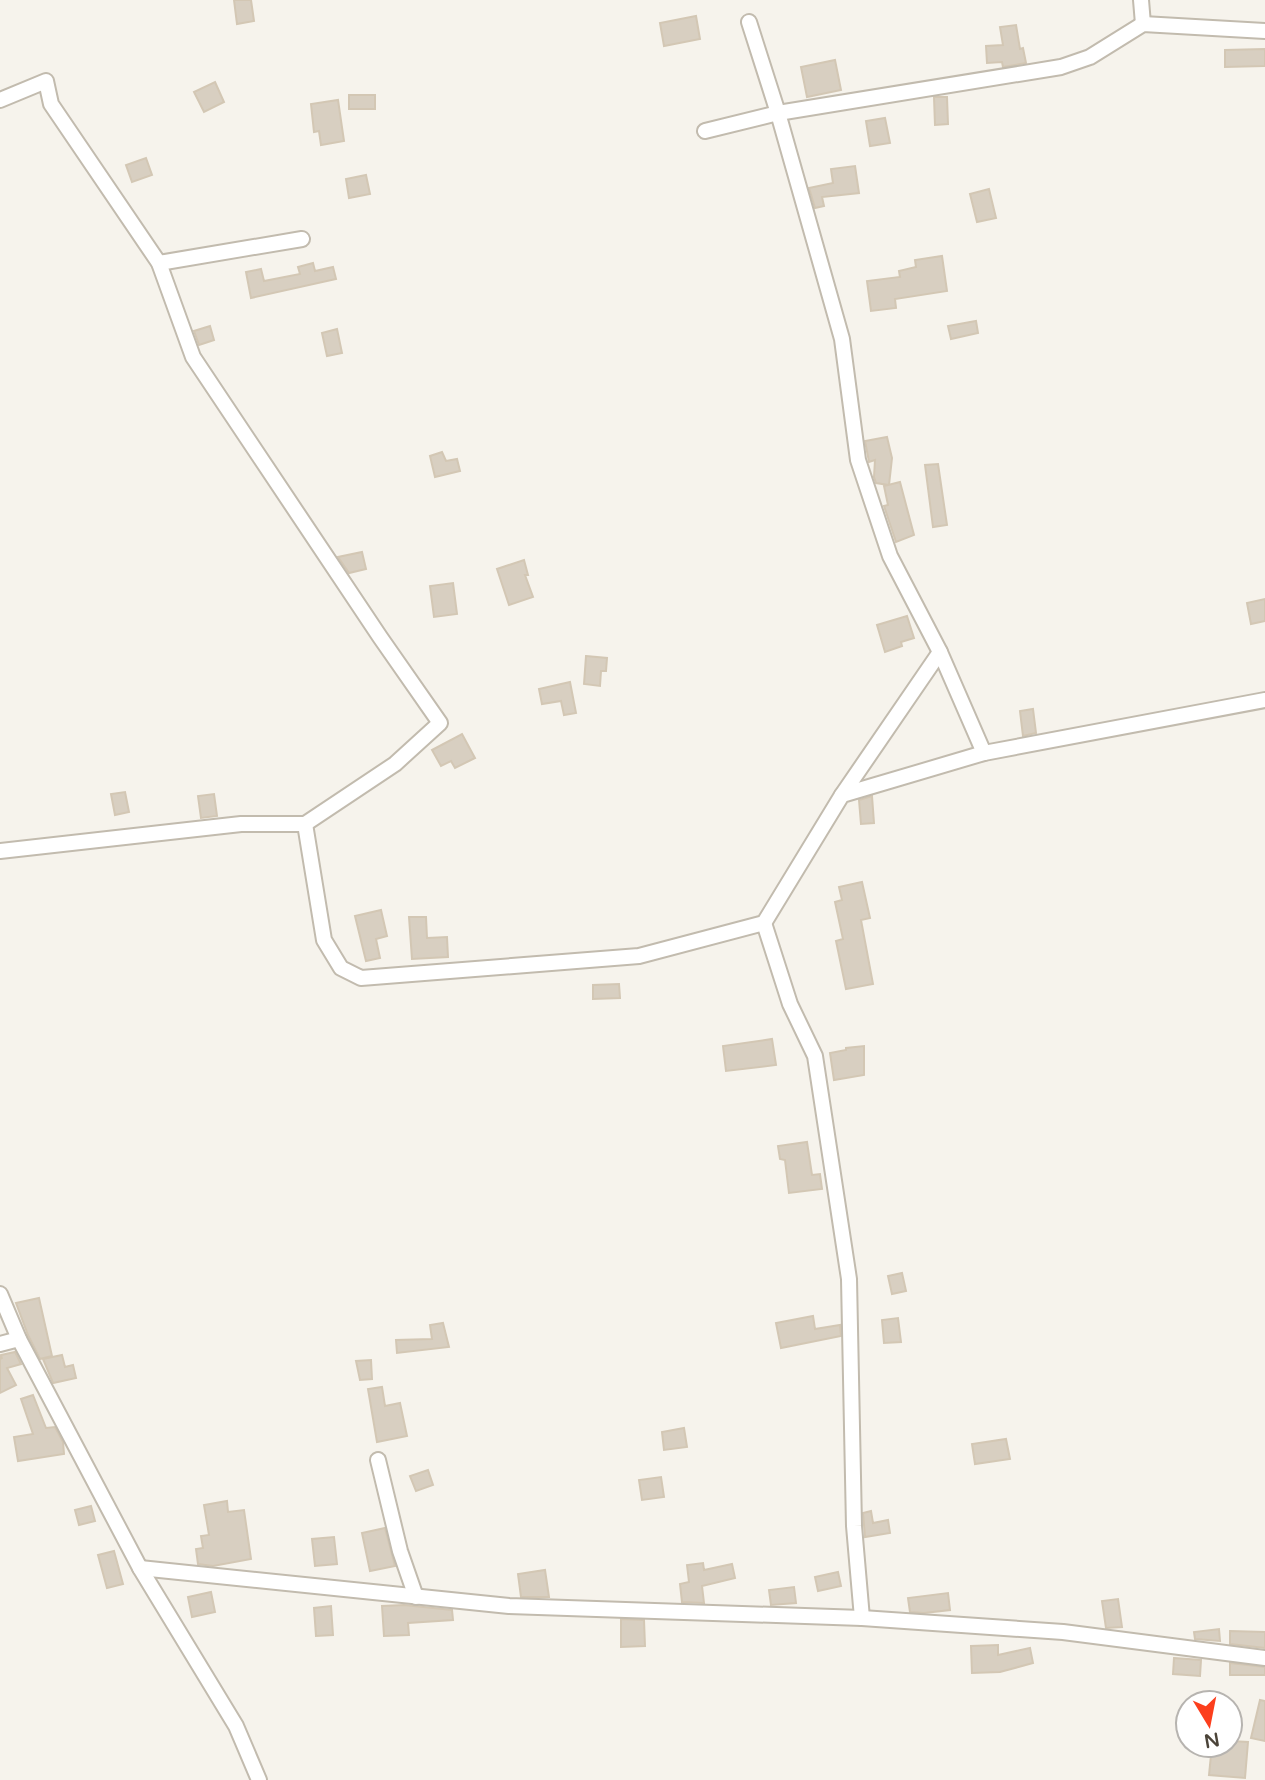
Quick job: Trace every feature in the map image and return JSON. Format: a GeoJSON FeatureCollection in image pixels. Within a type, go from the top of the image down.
{"type":"FeatureCollection","features":[{"type":"Feature","properties":{"kind":"street"},"geometry":{"type":"LineString","coordinates":[[1141,0],[1143,24]]}},
{"type":"Feature","properties":{"kind":"street"},"geometry":{"type":"LineString","coordinates":[[749,22],[778,113],[842,340],[858,460],[890,556],[940,652],[984,753]]}},
{"type":"Feature","properties":{"kind":"street"},"geometry":{"type":"LineString","coordinates":[[705,131],[778,113],[1061,67],[1090,57],[1143,24],[1265,31]]}},
{"type":"Feature","properties":{"kind":"street"},"geometry":{"type":"LineString","coordinates":[[0,100],[46,82],[51,104],[159,263],[193,357],[440,723],[395,764],[305,824],[241,824],[0,851]]}},
{"type":"Feature","properties":{"kind":"street"},"geometry":{"type":"LineString","coordinates":[[159,263],[302,239]]}},
{"type":"Feature","properties":{"kind":"street"},"geometry":{"type":"LineString","coordinates":[[305,824],[324,940],[341,968],[361,978],[639,956],[764,923],[842,794],[940,652]]}},
{"type":"Feature","properties":{"kind":"street"},"geometry":{"type":"LineString","coordinates":[[842,794],[984,753],[1265,700]]}},
{"type":"Feature","properties":{"kind":"street"},"geometry":{"type":"LineString","coordinates":[[764,923],[790,1004],[816,1056],[849,1279],[854,1526],[862,1618]]}},
{"type":"Feature","properties":{"kind":"street"},"geometry":{"type":"LineString","coordinates":[[0,1294],[19,1339],[140,1568],[236,1727],[259,1780]]}},
{"type":"Feature","properties":{"kind":"street"},"geometry":{"type":"LineString","coordinates":[[0,1344],[19,1339]]}},
{"type":"Feature","properties":{"kind":"street"},"geometry":{"type":"LineString","coordinates":[[378,1460],[400,1551],[416,1597]]}},
{"type":"Feature","properties":{"kind":"street"},"geometry":{"type":"LineString","coordinates":[[140,1568],[509,1606],[862,1618],[1063,1632],[1265,1658]]}},
{"type":"Feature","properties":{"kind":"building"},"geometry":{"type":"Polygon","coordinates":[[[234,0],[251,0],[254,21],[237,24],[234,0]]]}},
{"type":"Feature","properties":{"kind":"building"},"geometry":{"type":"Polygon","coordinates":[[[696,16],[700,39],[664,46],[660,23],[696,16]]]}},
{"type":"Feature","properties":{"kind":"building"},"geometry":{"type":"Polygon","coordinates":[[[1016,25],[1020,49],[1023,48],[1026,63],[1003,67],[1002,62],[987,63],[986,46],[1003,45],[1000,27],[1016,25]]]}},
{"type":"Feature","properties":{"kind":"building"},"geometry":{"type":"Polygon","coordinates":[[[1265,49],[1265,66],[1225,67],[1225,50],[1265,49]]]}},
{"type":"Feature","properties":{"kind":"building"},"geometry":{"type":"Polygon","coordinates":[[[835,60],[841,90],[807,97],[801,67],[835,60]]]}},
{"type":"Feature","properties":{"kind":"building"},"geometry":{"type":"Polygon","coordinates":[[[215,82],[224,102],[204,112],[194,92],[215,82]]]}},
{"type":"Feature","properties":{"kind":"building"},"geometry":{"type":"Polygon","coordinates":[[[349,95],[375,95],[375,109],[349,109],[349,95]]]}},
{"type":"Feature","properties":{"kind":"building"},"geometry":{"type":"Polygon","coordinates":[[[934,97],[947,97],[948,124],[935,125],[934,97]]]}},
{"type":"Feature","properties":{"kind":"building"},"geometry":{"type":"Polygon","coordinates":[[[338,100],[344,141],[321,145],[319,131],[314,132],[311,104],[338,100]]]}},
{"type":"Feature","properties":{"kind":"building"},"geometry":{"type":"Polygon","coordinates":[[[885,118],[890,143],[870,146],[866,121],[885,118]]]}},
{"type":"Feature","properties":{"kind":"building"},"geometry":{"type":"Polygon","coordinates":[[[146,158],[152,175],[132,182],[126,165],[146,158]]]}},
{"type":"Feature","properties":{"kind":"building"},"geometry":{"type":"Polygon","coordinates":[[[855,166],[859,193],[822,197],[824,206],[815,208],[809,188],[833,183],[831,169],[855,166]]]}},
{"type":"Feature","properties":{"kind":"building"},"geometry":{"type":"Polygon","coordinates":[[[366,175],[370,194],[349,198],[346,179],[366,175]]]}},
{"type":"Feature","properties":{"kind":"building"},"geometry":{"type":"Polygon","coordinates":[[[989,189],[996,218],[977,222],[970,194],[989,189]]]}},
{"type":"Feature","properties":{"kind":"building"},"geometry":{"type":"Polygon","coordinates":[[[942,256],[947,291],[895,299],[896,308],[871,311],[867,281],[900,277],[899,271],[916,267],[915,260],[942,256]]]}},
{"type":"Feature","properties":{"kind":"building"},"geometry":{"type":"Polygon","coordinates":[[[313,263],[315,271],[333,267],[336,279],[251,298],[246,272],[261,269],[264,281],[300,274],[298,267],[313,263]]]}},
{"type":"Feature","properties":{"kind":"building"},"geometry":{"type":"Polygon","coordinates":[[[976,321],[978,333],[951,339],[948,326],[976,321]]]}},
{"type":"Feature","properties":{"kind":"building"},"geometry":{"type":"Polygon","coordinates":[[[210,326],[214,340],[199,345],[194,331],[210,326]]]}},
{"type":"Feature","properties":{"kind":"building"},"geometry":{"type":"Polygon","coordinates":[[[337,329],[342,353],[327,356],[322,333],[337,329]]]}},
{"type":"Feature","properties":{"kind":"building"},"geometry":{"type":"Polygon","coordinates":[[[887,437],[892,458],[889,485],[876,483],[875,460],[869,462],[865,441],[887,437]]]}},
{"type":"Feature","properties":{"kind":"building"},"geometry":{"type":"Polygon","coordinates":[[[442,452],[446,461],[457,459],[460,471],[435,477],[430,456],[442,452]]]}},
{"type":"Feature","properties":{"kind":"building"},"geometry":{"type":"Polygon","coordinates":[[[938,464],[947,525],[933,527],[925,465],[938,464]]]}},
{"type":"Feature","properties":{"kind":"building"},"geometry":{"type":"Polygon","coordinates":[[[900,482],[914,535],[896,542],[884,506],[888,505],[884,486],[900,482]]]}},
{"type":"Feature","properties":{"kind":"building"},"geometry":{"type":"Polygon","coordinates":[[[362,552],[366,569],[349,573],[338,557],[362,552]]]}},
{"type":"Feature","properties":{"kind":"building"},"geometry":{"type":"Polygon","coordinates":[[[524,560],[528,575],[525,575],[533,597],[509,605],[497,569],[524,560]]]}},
{"type":"Feature","properties":{"kind":"building"},"geometry":{"type":"Polygon","coordinates":[[[453,583],[457,614],[434,617],[430,586],[453,583]]]}},
{"type":"Feature","properties":{"kind":"building"},"geometry":{"type":"Polygon","coordinates":[[[1265,599],[1265,621],[1251,624],[1247,603],[1265,599]]]}},
{"type":"Feature","properties":{"kind":"building"},"geometry":{"type":"Polygon","coordinates":[[[907,616],[914,638],[885,652],[877,625],[907,616]]]}},
{"type":"Feature","properties":{"kind":"building"},"geometry":{"type":"Polygon","coordinates":[[[586,656],[607,658],[606,671],[601,671],[600,686],[584,684],[586,656]]]}},
{"type":"Feature","properties":{"kind":"building"},"geometry":{"type":"Polygon","coordinates":[[[570,682],[576,713],[564,715],[561,701],[542,704],[539,689],[570,682]]]}},
{"type":"Feature","properties":{"kind":"building"},"geometry":{"type":"Polygon","coordinates":[[[1033,709],[1036,733],[1023,736],[1020,711],[1033,709]]]}},
{"type":"Feature","properties":{"kind":"building"},"geometry":{"type":"Polygon","coordinates":[[[462,734],[475,758],[455,768],[451,761],[441,766],[432,750],[462,734]]]}},
{"type":"Feature","properties":{"kind":"building"},"geometry":{"type":"Polygon","coordinates":[[[125,792],[129,812],[115,815],[111,794],[125,792]]]}},
{"type":"Feature","properties":{"kind":"building"},"geometry":{"type":"Polygon","coordinates":[[[214,794],[217,816],[201,818],[198,796],[214,794]]]}},
{"type":"Feature","properties":{"kind":"building"},"geometry":{"type":"Polygon","coordinates":[[[872,796],[874,823],[861,824],[859,800],[872,796]]]}},
{"type":"Feature","properties":{"kind":"building"},"geometry":{"type":"Polygon","coordinates":[[[862,882],[870,918],[861,920],[873,984],[846,989],[836,941],[843,939],[835,902],[842,900],[839,887],[862,882]]]}},
{"type":"Feature","properties":{"kind":"building"},"geometry":{"type":"Polygon","coordinates":[[[381,910],[387,936],[376,939],[380,958],[366,961],[355,916],[381,910]]]}},
{"type":"Feature","properties":{"kind":"building"},"geometry":{"type":"Polygon","coordinates":[[[409,917],[426,917],[427,938],[447,937],[448,957],[412,959],[409,917]]]}},
{"type":"Feature","properties":{"kind":"building"},"geometry":{"type":"Polygon","coordinates":[[[619,984],[620,998],[593,999],[593,985],[619,984]]]}},
{"type":"Feature","properties":{"kind":"building"},"geometry":{"type":"Polygon","coordinates":[[[772,1039],[776,1065],[726,1071],[723,1046],[772,1039]]]}},
{"type":"Feature","properties":{"kind":"building"},"geometry":{"type":"Polygon","coordinates":[[[864,1046],[864,1075],[834,1080],[830,1053],[864,1046]]]}},
{"type":"Feature","properties":{"kind":"building"},"geometry":{"type":"Polygon","coordinates":[[[807,1142],[812,1175],[820,1174],[822,1189],[789,1193],[785,1160],[780,1159],[778,1146],[807,1142]]]}},
{"type":"Feature","properties":{"kind":"building"},"geometry":{"type":"Polygon","coordinates":[[[902,1273],[906,1291],[892,1294],[888,1276],[902,1273]]]}},
{"type":"Feature","properties":{"kind":"building"},"geometry":{"type":"Polygon","coordinates":[[[39,1298],[52,1356],[40,1359],[16,1303],[39,1298]]]}},
{"type":"Feature","properties":{"kind":"building"},"geometry":{"type":"Polygon","coordinates":[[[813,1316],[815,1329],[840,1325],[841,1336],[781,1348],[776,1323],[813,1316]]]}},
{"type":"Feature","properties":{"kind":"building"},"geometry":{"type":"Polygon","coordinates":[[[898,1318],[901,1342],[884,1343],[882,1320],[898,1318]]]}},
{"type":"Feature","properties":{"kind":"building"},"geometry":{"type":"Polygon","coordinates":[[[443,1323],[449,1347],[397,1353],[396,1340],[432,1339],[430,1325],[443,1323]]]}},
{"type":"Feature","properties":{"kind":"building"},"geometry":{"type":"Polygon","coordinates":[[[15,1352],[21,1364],[7,1368],[16,1385],[0,1393],[0,1356],[2,1359],[1,1355],[15,1352]]]}},
{"type":"Feature","properties":{"kind":"building"},"geometry":{"type":"Polygon","coordinates":[[[62,1355],[65,1367],[73,1365],[76,1378],[53,1383],[43,1359],[62,1355]]]}},
{"type":"Feature","properties":{"kind":"building"},"geometry":{"type":"Polygon","coordinates":[[[371,1360],[372,1379],[360,1380],[356,1361],[371,1360]]]}},
{"type":"Feature","properties":{"kind":"building"},"geometry":{"type":"Polygon","coordinates":[[[382,1387],[385,1406],[400,1403],[407,1436],[377,1442],[368,1389],[382,1387]]]}},
{"type":"Feature","properties":{"kind":"building"},"geometry":{"type":"Polygon","coordinates":[[[33,1395],[46,1428],[55,1427],[63,1442],[64,1454],[18,1461],[14,1437],[33,1434],[21,1399],[33,1395]]]}},
{"type":"Feature","properties":{"kind":"building"},"geometry":{"type":"Polygon","coordinates":[[[684,1428],[687,1447],[664,1450],[662,1432],[684,1428]]]}},
{"type":"Feature","properties":{"kind":"building"},"geometry":{"type":"Polygon","coordinates":[[[1006,1439],[1010,1459],[975,1464],[972,1444],[1006,1439]]]}},
{"type":"Feature","properties":{"kind":"building"},"geometry":{"type":"Polygon","coordinates":[[[428,1470],[433,1485],[416,1491],[410,1476],[428,1470]]]}},
{"type":"Feature","properties":{"kind":"building"},"geometry":{"type":"Polygon","coordinates":[[[661,1477],[664,1497],[642,1500],[639,1480],[661,1477]]]}},
{"type":"Feature","properties":{"kind":"building"},"geometry":{"type":"Polygon","coordinates":[[[227,1501],[228,1512],[244,1510],[251,1559],[213,1566],[198,1564],[196,1549],[203,1548],[201,1536],[209,1535],[204,1505],[227,1501]]]}},
{"type":"Feature","properties":{"kind":"building"},"geometry":{"type":"Polygon","coordinates":[[[91,1506],[95,1521],[79,1525],[75,1510],[91,1506]]]}},
{"type":"Feature","properties":{"kind":"building"},"geometry":{"type":"Polygon","coordinates":[[[871,1511],[873,1523],[888,1520],[890,1533],[865,1537],[863,1513],[871,1511]]]}},
{"type":"Feature","properties":{"kind":"building"},"geometry":{"type":"Polygon","coordinates":[[[385,1528],[395,1566],[370,1571],[362,1533],[385,1528]]]}},
{"type":"Feature","properties":{"kind":"building"},"geometry":{"type":"Polygon","coordinates":[[[334,1537],[337,1564],[315,1566],[312,1539],[334,1537]]]}},
{"type":"Feature","properties":{"kind":"building"},"geometry":{"type":"Polygon","coordinates":[[[114,1551],[123,1584],[107,1588],[98,1555],[114,1551]]]}},
{"type":"Feature","properties":{"kind":"building"},"geometry":{"type":"Polygon","coordinates":[[[703,1563],[704,1570],[732,1564],[735,1578],[702,1586],[704,1603],[682,1602],[680,1584],[689,1582],[687,1565],[703,1563]]]}},
{"type":"Feature","properties":{"kind":"building"},"geometry":{"type":"Polygon","coordinates":[[[545,1570],[549,1597],[521,1597],[518,1574],[545,1570]]]}},
{"type":"Feature","properties":{"kind":"building"},"geometry":{"type":"Polygon","coordinates":[[[838,1572],[841,1586],[818,1591],[815,1577],[838,1572]]]}},
{"type":"Feature","properties":{"kind":"building"},"geometry":{"type":"Polygon","coordinates":[[[794,1587],[796,1603],[771,1605],[769,1590],[794,1587]]]}},
{"type":"Feature","properties":{"kind":"building"},"geometry":{"type":"Polygon","coordinates":[[[211,1592],[215,1612],[192,1617],[188,1597],[211,1592]]]}},
{"type":"Feature","properties":{"kind":"building"},"geometry":{"type":"Polygon","coordinates":[[[948,1593],[950,1610],[910,1612],[908,1598],[948,1593]]]}},
{"type":"Feature","properties":{"kind":"building"},"geometry":{"type":"Polygon","coordinates":[[[1118,1599],[1122,1627],[1106,1628],[1102,1601],[1118,1599]]]}},
{"type":"Feature","properties":{"kind":"building"},"geometry":{"type":"Polygon","coordinates":[[[404,1605],[452,1610],[453,1620],[408,1623],[409,1635],[384,1636],[382,1606],[404,1605]]]}},
{"type":"Feature","properties":{"kind":"building"},"geometry":{"type":"Polygon","coordinates":[[[331,1606],[333,1635],[316,1636],[314,1608],[331,1606]]]}},
{"type":"Feature","properties":{"kind":"building"},"geometry":{"type":"Polygon","coordinates":[[[621,1619],[644,1620],[645,1646],[621,1647],[621,1619]]]}},
{"type":"Feature","properties":{"kind":"building"},"geometry":{"type":"Polygon","coordinates":[[[1219,1629],[1220,1641],[1195,1639],[1194,1632],[1219,1629]]]}},
{"type":"Feature","properties":{"kind":"building"},"geometry":{"type":"Polygon","coordinates":[[[1230,1631],[1265,1632],[1265,1648],[1230,1644],[1230,1631]]]}},
{"type":"Feature","properties":{"kind":"building"},"geometry":{"type":"Polygon","coordinates":[[[998,1645],[998,1655],[1030,1648],[1033,1663],[1000,1672],[972,1673],[971,1646],[998,1645]]]}},
{"type":"Feature","properties":{"kind":"building"},"geometry":{"type":"Polygon","coordinates":[[[1174,1658],[1201,1660],[1200,1676],[1173,1674],[1174,1658]]]}},
{"type":"Feature","properties":{"kind":"building"},"geometry":{"type":"Polygon","coordinates":[[[1230,1663],[1265,1667],[1265,1675],[1230,1675],[1230,1663]]]}},
{"type":"Feature","properties":{"kind":"building"},"geometry":{"type":"Polygon","coordinates":[[[1260,1700],[1265,1701],[1265,1741],[1251,1738],[1260,1700]]]}},
{"type":"Feature","properties":{"kind":"building"},"geometry":{"type":"Polygon","coordinates":[[[1244,1742],[1248,1742],[1245,1778],[1209,1775],[1211,1759],[1244,1759],[1244,1742]]]}}]}
